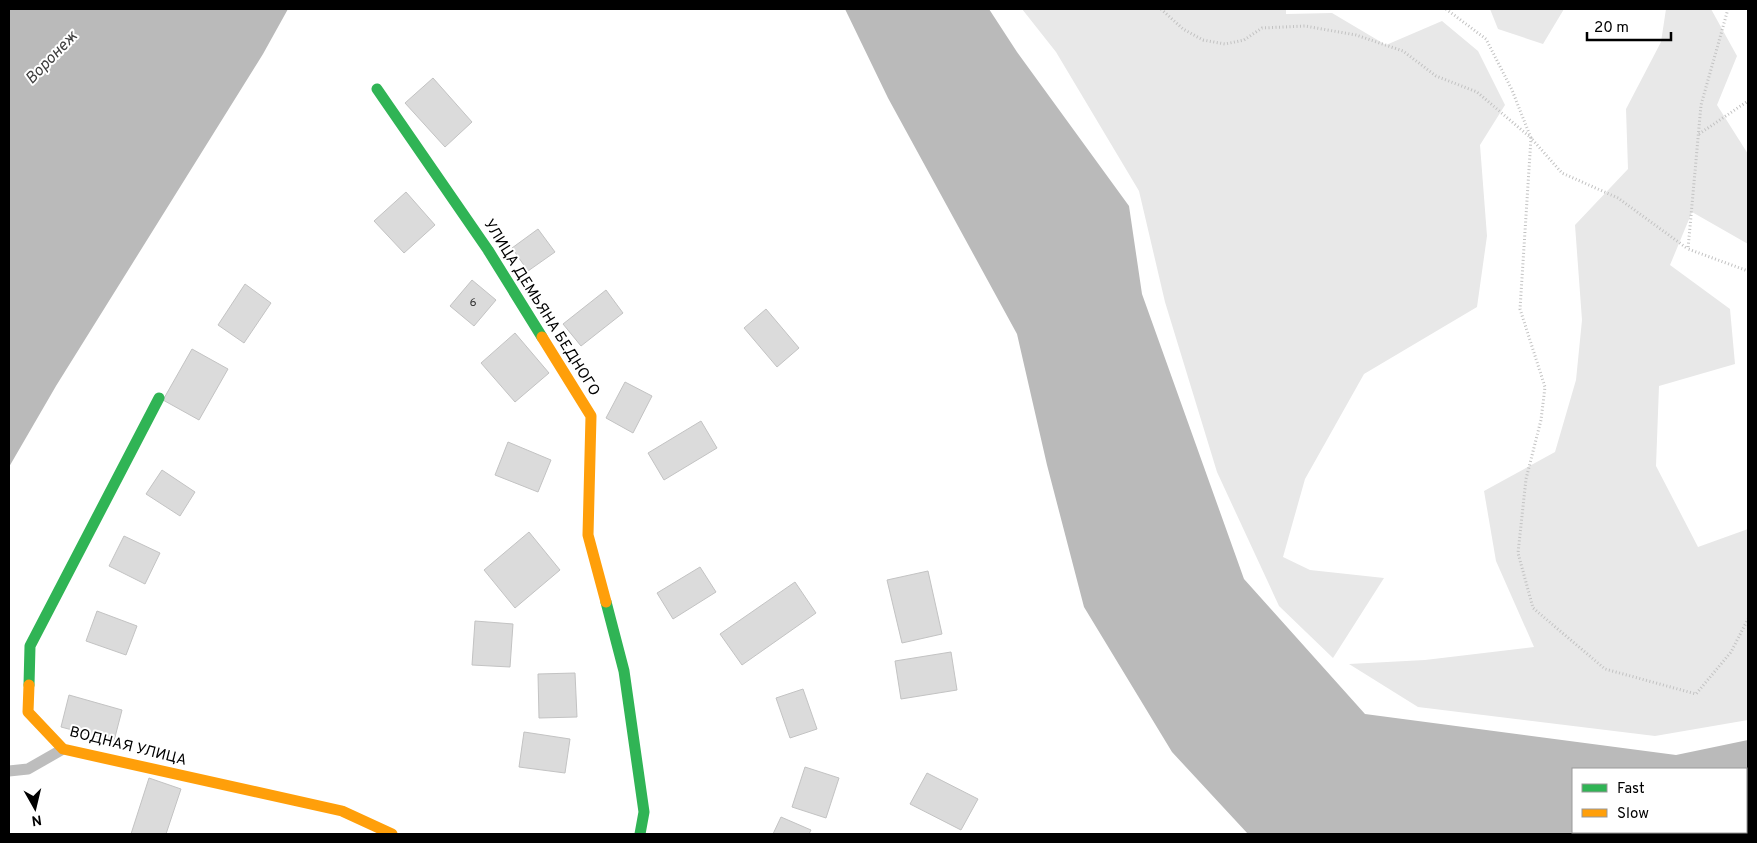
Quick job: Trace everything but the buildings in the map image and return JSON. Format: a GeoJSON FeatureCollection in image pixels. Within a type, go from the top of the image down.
{"type":"FeatureCollection","features":[{"type":"Feature","properties":{"kind":"street","name":"УЛИЦА ДЕМЬЯНА БЕДНОГО"},"geometry":{"type":"LineString","coordinates":[[377,89],[488,250],[590,416],[588,535],[624,671],[644,812],[640,834]]}},
{"type":"Feature","properties":{"kind":"street","name":"ВОДНАЯ УЛИЦА"},"geometry":{"type":"LineString","coordinates":[[159,398],[30,646],[28,712],[63,749],[342,811],[392,834]]}},
{"type":"Feature","properties":{"kind":"lane"},"geometry":{"type":"LineString","coordinates":[[9,771],[28,768],[63,749]]}},
{"type":"Feature","properties":{"kind":"path"},"geometry":{"type":"LineString","coordinates":[[1161,9],[1183,29],[1202,40],[1225,44],[1244,40],[1262,28],[1305,26],[1356,35],[1403,50],[1436,76],[1477,92],[1531,138],[1562,174],[1618,198],[1688,249],[1748,272]]}},
{"type":"Feature","properties":{"kind":"path"},"geometry":{"type":"LineString","coordinates":[[1446,9],[1486,39],[1512,90],[1531,138],[1520,309],[1545,387],[1541,420],[1526,479],[1518,552],[1533,608],[1605,669],[1696,694],[1731,652],[1748,619]]}},
{"type":"Feature","properties":{"kind":"path"},"geometry":{"type":"LineString","coordinates":[[1688,249],[1701,105],[1728,9]]}},
{"type":"Feature","properties":{"kind":"path"},"geometry":{"type":"LineString","coordinates":[[1698,134],[1748,101]]}},
{"type":"Feature","properties":{"kind":"shaded area"},"geometry":{"type":"Polygon","coordinates":[[[1022,9],[1286,9],[1286,14],[1332,13],[1386,45],[1442,21],[1478,51],[1505,105],[1480,145],[1487,236],[1477,307],[1364,374],[1305,479],[1283,557],[1310,570],[1384,578],[1333,658],[1279,606],[1217,472],[1165,302],[1139,191],[1056,52],[1022,9]]]}},
{"type":"Feature","properties":{"kind":"shaded area"},"geometry":{"type":"Polygon","coordinates":[[[1490,9],[1564,9],[1543,44],[1498,29],[1490,9]]]}},
{"type":"Feature","properties":{"kind":"shaded area"},"geometry":{"type":"Polygon","coordinates":[[[1666,9],[1711,9],[1737,56],[1717,105],[1748,154],[1748,244],[1692,212],[1670,265],[1730,309],[1735,364],[1659,386],[1656,466],[1698,547],[1748,529],[1748,720],[1655,736],[1418,707],[1349,664],[1425,660],[1534,647],[1496,561],[1484,491],[1555,452],[1576,380],[1582,320],[1575,225],[1628,169],[1626,109],[1661,42],[1666,9]]]}},
{"type":"Feature","properties":{"kind":"water","name":"Воронеж"},"geometry":{"type":"Polygon","coordinates":[[[9,9],[288,9],[263,54],[56,386],[9,467],[9,9]]]}},
{"type":"Feature","properties":{"kind":"water"},"geometry":{"type":"Polygon","coordinates":[[[845,9],[989,9],[1017,52],[1129,206],[1142,294],[1244,579],[1365,714],[1676,755],[1748,740],[1748,834],[1248,834],[1172,752],[1084,607],[1047,465],[1017,334],[888,98],[845,9]]]}},
{"type":"Feature","properties":{"kind":"traffic: fast"},"geometry":{"type":"LineString","coordinates":[[377,89],[488,250],[542,337]]}},
{"type":"Feature","properties":{"kind":"traffic: fast"},"geometry":{"type":"LineString","coordinates":[[29,685],[30,646],[159,398]]}},
{"type":"Feature","properties":{"kind":"traffic: fast"},"geometry":{"type":"LineString","coordinates":[[606,602],[624,671],[644,812],[640,834]]}},
{"type":"Feature","properties":{"kind":"traffic: slow"},"geometry":{"type":"LineString","coordinates":[[542,337],[591,416],[588,535],[606,602]]}},
{"type":"Feature","properties":{"kind":"traffic: slow"},"geometry":{"type":"LineString","coordinates":[[29,685],[28,712],[63,749],[342,811],[392,834]]}}]}
